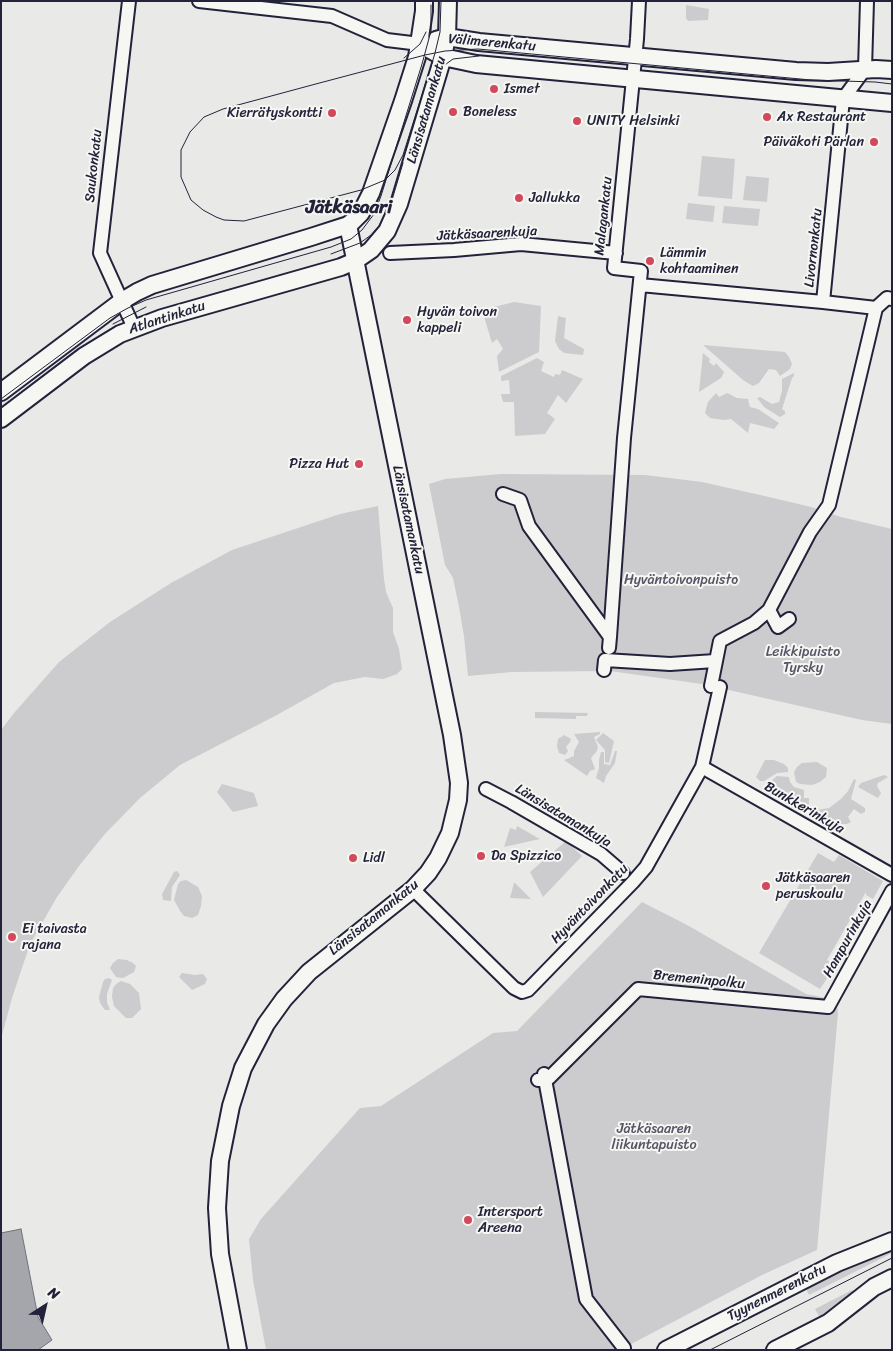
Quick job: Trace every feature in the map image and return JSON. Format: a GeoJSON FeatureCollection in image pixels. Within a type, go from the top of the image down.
{"type":"FeatureCollection","features":[{"type":"Feature","properties":{"kind":"street","name":"Saukonkatu"},"geometry":{"type":"LineString","coordinates":[[129,1],[100,253],[134,328]]}},
{"type":"Feature","properties":{"kind":"street"},"geometry":{"type":"LineString","coordinates":[[199,1],[332,16],[387,40],[420,44]]}},
{"type":"Feature","properties":{"kind":"street","name":"Länsisatamankatu"},"geometry":{"type":"LineString","coordinates":[[238,1350],[220,1254],[218,1208],[220,1161],[231,1106],[244,1068],[266,1024],[284,998],[309,972],[413,889],[428,873],[446,844],[456,814],[459,783],[452,734],[348,225],[361,212],[372,193],[417,57],[424,1]]}},
{"type":"Feature","properties":{"kind":"street","name":"Länsisatamankatu"},"geometry":{"type":"LineString","coordinates":[[355,261],[377,244],[392,223],[399,204],[443,57],[447,37],[448,1]]}},
{"type":"Feature","properties":{"kind":"street","name":"Malagankatu"},"geometry":{"type":"LineString","coordinates":[[639,1],[636,56],[614,268],[642,271],[640,285]]}},
{"type":"Feature","properties":{"kind":"street"},"geometry":{"type":"LineString","coordinates":[[843,99],[865,69],[867,1]]}},
{"type":"Feature","properties":{"kind":"street","name":"Välimerenkatu"},"geometry":{"type":"LineString","coordinates":[[420,44],[447,37],[479,42],[813,72],[865,69],[892,70]]}},
{"type":"Feature","properties":{"kind":"street","name":"Välimerenkatu"},"geometry":{"type":"LineString","coordinates":[[420,44],[443,57],[476,64],[892,103]]}},
{"type":"Feature","properties":{"kind":"street","name":"Livornonkatu"},"geometry":{"type":"LineString","coordinates":[[843,99],[823,302],[876,308]]}},
{"type":"Feature","properties":{"kind":"street","name":"Atlantinkatu"},"geometry":{"type":"LineString","coordinates":[[1,392],[122,301],[152,285],[348,225]]}},
{"type":"Feature","properties":{"kind":"street","name":"Jätkäsaarenkuja"},"geometry":{"type":"LineString","coordinates":[[390,253],[521,244],[616,253]]}},
{"type":"Feature","properties":{"kind":"street","name":"Atlantinkatu"},"geometry":{"type":"LineString","coordinates":[[1,419],[104,343],[134,328],[162,318],[322,273],[355,261]]}},
{"type":"Feature","properties":{"kind":"street"},"geometry":{"type":"LineString","coordinates":[[503,494],[520,500],[529,526],[609,643],[624,438],[640,285],[823,302]]}},
{"type":"Feature","properties":{"kind":"street"},"geometry":{"type":"LineString","coordinates":[[789,619],[778,627],[768,610],[810,532],[829,505],[876,308],[887,298],[892,299]]}},
{"type":"Feature","properties":{"kind":"street","name":"Hyväntoivonkatu"},"geometry":{"type":"LineString","coordinates":[[413,889],[514,988],[522,992],[526,991],[642,872],[702,767],[715,686],[715,661],[720,641],[754,623],[768,610]]}},
{"type":"Feature","properties":{"kind":"street"},"geometry":{"type":"LineString","coordinates":[[604,670],[605,660],[670,664],[715,661]]}},
{"type":"Feature","properties":{"kind":"street","name":"Bunkkerinkuja"},"geometry":{"type":"LineString","coordinates":[[702,767],[892,876]]}},
{"type":"Feature","properties":{"kind":"street","name":"Länsisatamankuja"},"geometry":{"type":"LineString","coordinates":[[486,789],[600,854],[623,873]]}},
{"type":"Feature","properties":{"kind":"street","name":"Hampurinkuja"},"geometry":{"type":"LineString","coordinates":[[830,1002],[892,891]]}},
{"type":"Feature","properties":{"kind":"street","name":"Bremeninpolku"},"geometry":{"type":"LineString","coordinates":[[624,1348],[586,1299],[543,1078],[549,1078],[638,989],[828,1007],[830,1002]]}},
{"type":"Feature","properties":{"kind":"street","name":"Tyynenmerenkatu"},"geometry":{"type":"LineString","coordinates":[[666,1350],[837,1263],[892,1241]]}},
{"type":"Feature","properties":{"kind":"street"},"geometry":{"type":"LineString","coordinates":[[775,1350],[828,1323],[874,1287],[892,1278]]}},
{"type":"Feature","properties":{"kind":"green space"},"geometry":{"type":"Polygon","coordinates":[[[686,5],[709,9],[708,20],[688,21],[686,18],[686,5]]]}},
{"type":"Feature","properties":{"kind":"green space"},"geometry":{"type":"Polygon","coordinates":[[[702,156],[735,159],[732,199],[698,196],[702,156]]]}},
{"type":"Feature","properties":{"kind":"green space"},"geometry":{"type":"Polygon","coordinates":[[[746,176],[769,178],[767,202],[743,200],[746,176]]]}},
{"type":"Feature","properties":{"kind":"green space"},"geometry":{"type":"Polygon","coordinates":[[[688,203],[715,206],[713,222],[686,219],[688,203]]]}},
{"type":"Feature","properties":{"kind":"green space"},"geometry":{"type":"Polygon","coordinates":[[[724,206],[760,209],[758,226],[722,223],[724,206]]]}},
{"type":"Feature","properties":{"kind":"green space"},"geometry":{"type":"Polygon","coordinates":[[[514,302],[541,306],[539,352],[499,372],[497,356],[503,349],[497,339],[492,343],[482,310],[514,302]]]}},
{"type":"Feature","properties":{"kind":"green space"},"geometry":{"type":"Polygon","coordinates":[[[558,316],[566,318],[564,338],[584,349],[583,355],[564,353],[559,349],[555,341],[558,316]]]}},
{"type":"Feature","properties":{"kind":"green space"},"geometry":{"type":"Polygon","coordinates":[[[703,345],[785,352],[792,364],[790,369],[780,376],[776,370],[769,369],[759,383],[753,386],[743,380],[703,345]]]}},
{"type":"Feature","properties":{"kind":"green space"},"geometry":{"type":"Polygon","coordinates":[[[703,353],[710,359],[709,362],[714,366],[716,363],[724,372],[721,378],[699,392],[703,353]]]}},
{"type":"Feature","properties":{"kind":"green space"},"geometry":{"type":"Polygon","coordinates":[[[537,358],[544,362],[541,371],[554,377],[555,374],[560,375],[562,370],[583,379],[566,403],[558,395],[547,413],[555,419],[545,434],[515,436],[514,402],[503,402],[501,394],[510,394],[509,380],[501,381],[501,376],[537,358]]]}},
{"type":"Feature","properties":{"kind":"green space"},"geometry":{"type":"Polygon","coordinates":[[[794,373],[782,409],[785,411],[785,414],[780,417],[764,407],[757,398],[760,397],[772,404],[779,402],[782,391],[782,379],[794,373]]]}},
{"type":"Feature","properties":{"kind":"green space"},"geometry":{"type":"Polygon","coordinates":[[[716,393],[719,397],[727,393],[737,398],[748,399],[750,407],[758,409],[779,423],[774,429],[750,423],[748,433],[731,419],[710,418],[705,413],[708,402],[716,393]]]}},
{"type":"Feature","properties":{"kind":"green space","name":"Hyväntoivonpuisto"},"geometry":{"type":"Polygon","coordinates":[[[501,474],[645,475],[702,482],[811,507],[841,517],[892,529],[892,724],[862,720],[702,684],[610,671],[512,672],[468,676],[459,607],[453,578],[445,565],[429,484],[445,479],[501,474]]]}},
{"type":"Feature","properties":{"kind":"green space"},"geometry":{"type":"Polygon","coordinates":[[[378,506],[384,579],[386,592],[393,608],[393,632],[399,649],[402,669],[397,674],[383,679],[365,677],[334,683],[180,765],[140,798],[104,835],[57,897],[30,944],[1,1039],[1,730],[59,662],[110,622],[171,583],[232,550],[340,514],[378,506]]]}},
{"type":"Feature","properties":{"kind":"green space"},"geometry":{"type":"Polygon","coordinates":[[[535,712],[588,713],[587,716],[576,716],[576,719],[535,718],[535,712]]]}},
{"type":"Feature","properties":{"kind":"green space"},"geometry":{"type":"Polygon","coordinates":[[[600,732],[600,734],[594,737],[598,747],[591,758],[595,769],[590,771],[587,776],[564,760],[574,756],[574,751],[579,742],[574,734],[600,732]]]}},
{"type":"Feature","properties":{"kind":"green space"},"geometry":{"type":"Polygon","coordinates":[[[603,733],[614,741],[609,763],[605,762],[605,750],[596,740],[603,733]]]}},
{"type":"Feature","properties":{"kind":"green space"},"geometry":{"type":"Polygon","coordinates":[[[564,735],[571,739],[566,747],[568,751],[565,755],[559,753],[557,746],[558,739],[564,735]]]}},
{"type":"Feature","properties":{"kind":"green space"},"geometry":{"type":"Polygon","coordinates":[[[615,751],[617,751],[615,763],[606,776],[604,783],[596,778],[601,752],[604,752],[604,764],[610,765],[615,751]]]}},
{"type":"Feature","properties":{"kind":"green space"},"geometry":{"type":"Polygon","coordinates":[[[765,760],[774,760],[784,764],[788,768],[788,772],[777,773],[764,781],[760,781],[756,777],[765,760]]]}},
{"type":"Feature","properties":{"kind":"green space"},"geometry":{"type":"Polygon","coordinates":[[[817,762],[827,768],[826,777],[812,785],[796,782],[794,772],[797,767],[802,763],[817,762]]]}},
{"type":"Feature","properties":{"kind":"green space"},"geometry":{"type":"Polygon","coordinates":[[[884,775],[888,777],[878,783],[877,786],[881,793],[878,798],[858,787],[861,783],[884,775]]]}},
{"type":"Feature","properties":{"kind":"green space"},"geometry":{"type":"Polygon","coordinates":[[[777,776],[789,777],[794,787],[804,790],[804,798],[809,798],[809,807],[797,804],[795,807],[765,790],[766,785],[777,776]]]}},
{"type":"Feature","properties":{"kind":"green space"},"geometry":{"type":"Polygon","coordinates":[[[854,779],[856,780],[851,799],[865,808],[865,812],[861,814],[854,809],[848,817],[851,822],[838,824],[835,829],[809,814],[810,811],[829,808],[841,799],[848,791],[854,779]]]}},
{"type":"Feature","properties":{"kind":"green space"},"geometry":{"type":"Polygon","coordinates":[[[222,784],[254,793],[258,806],[233,812],[217,792],[222,784]]]}},
{"type":"Feature","properties":{"kind":"green space"},"geometry":{"type":"Polygon","coordinates":[[[517,826],[540,839],[504,847],[510,828],[516,830],[517,826]]]}},
{"type":"Feature","properties":{"kind":"green space"},"geometry":{"type":"Polygon","coordinates":[[[566,841],[582,856],[543,897],[530,872],[566,841]]]}},
{"type":"Feature","properties":{"kind":"green space"},"geometry":{"type":"Polygon","coordinates":[[[818,853],[834,862],[839,855],[883,881],[873,899],[866,895],[866,892],[827,960],[835,966],[820,989],[759,953],[818,853]]]}},
{"type":"Feature","properties":{"kind":"green space"},"geometry":{"type":"Polygon","coordinates":[[[177,871],[180,875],[172,887],[171,901],[163,900],[162,894],[174,872],[177,871]]]}},
{"type":"Feature","properties":{"kind":"green space"},"geometry":{"type":"Polygon","coordinates":[[[186,880],[198,887],[202,896],[198,915],[192,918],[184,916],[174,900],[178,884],[186,880]]]}},
{"type":"Feature","properties":{"kind":"green space"},"geometry":{"type":"Polygon","coordinates":[[[515,883],[531,899],[510,898],[515,883]]]}},
{"type":"Feature","properties":{"kind":"green space","name":"Jätkäsaaren liikuntapuisto"},"geometry":{"type":"Polygon","coordinates":[[[642,902],[689,926],[806,994],[836,1000],[838,1013],[817,1250],[762,1275],[620,1350],[266,1350],[253,1280],[249,1239],[261,1219],[360,1108],[381,1106],[493,1033],[517,1031],[642,902]]]}},
{"type":"Feature","properties":{"kind":"green space"},"geometry":{"type":"Polygon","coordinates":[[[118,959],[133,963],[136,966],[134,972],[123,978],[116,977],[110,968],[118,959]]]}},
{"type":"Feature","properties":{"kind":"green space"},"geometry":{"type":"Polygon","coordinates":[[[182,973],[203,974],[207,979],[205,984],[192,990],[179,977],[182,973]]]}},
{"type":"Feature","properties":{"kind":"green space"},"geometry":{"type":"Polygon","coordinates":[[[109,978],[112,980],[107,994],[110,1010],[105,1010],[100,1003],[99,997],[103,982],[109,978]]]}},
{"type":"Feature","properties":{"kind":"green space"},"geometry":{"type":"Polygon","coordinates":[[[121,981],[130,984],[139,993],[141,1009],[132,1018],[126,1018],[114,1006],[113,988],[121,981]]]}},
{"type":"Feature","properties":{"kind":"green space"},"geometry":{"type":"Polygon","coordinates":[[[892,1249],[892,1253],[809,1295],[805,1287],[838,1270],[892,1249]]]}},
{"type":"Feature","properties":{"kind":"green space"},"geometry":{"type":"Polygon","coordinates":[[[852,1290],[845,1299],[820,1318],[815,1309],[852,1290]]]}},
{"type":"Feature","properties":{"kind":"shaded area"},"geometry":{"type":"Polygon","coordinates":[[[21,1229],[38,1317],[52,1340],[38,1350],[1,1350],[1,1233],[21,1229]]]}},
{"type":"Feature","properties":{"kind":"tram line"},"geometry":{"type":"LineString","coordinates":[[441,1],[440,32],[435,53],[432,63],[403,155],[395,170],[385,180],[361,190],[244,221],[224,220],[216,217],[203,210],[191,200],[181,177],[181,150],[190,132],[204,117],[223,109],[425,55],[445,51],[478,49],[811,80],[892,84]]}},
{"type":"Feature","properties":{"kind":"tram line"},"geometry":{"type":"LineString","coordinates":[[1,399],[110,318],[128,308],[146,300],[331,247],[351,239],[362,230],[374,214],[381,196],[422,64],[431,31],[431,5]]}},
{"type":"Feature","properties":{"kind":"tram line"},"geometry":{"type":"LineString","coordinates":[[404,58],[420,44],[426,32]]}},
{"type":"Feature","properties":{"kind":"tram line"},"geometry":{"type":"LineString","coordinates":[[428,82],[442,67],[453,59],[479,56]]}},
{"type":"Feature","properties":{"kind":"tram line"},"geometry":{"type":"LineString","coordinates":[[331,254],[360,243],[379,226],[392,200],[403,163]]}},
{"type":"Feature","properties":{"kind":"tram line"},"geometry":{"type":"LineString","coordinates":[[113,324],[146,307]]}},
{"type":"Feature","properties":{"kind":"tram line"},"geometry":{"type":"LineString","coordinates":[[710,1350],[892,1258]]}},
{"type":"Feature","properties":{"kind":"place","name":"Ismet"},"geometry":{"type":"Point","coordinates":[494,89]}},
{"type":"Feature","properties":{"kind":"place","name":"Boneless"},"geometry":{"type":"Point","coordinates":[453,112]}},
{"type":"Feature","properties":{"kind":"place","name":"Kierrätyskontti"},"geometry":{"type":"Point","coordinates":[332,113]}},
{"type":"Feature","properties":{"kind":"place","name":"Ax Restaurant"},"geometry":{"type":"Point","coordinates":[767,117]}},
{"type":"Feature","properties":{"kind":"place","name":"UNITY Helsinki"},"geometry":{"type":"Point","coordinates":[577,121]}},
{"type":"Feature","properties":{"kind":"place","name":"Päiväkoti Pärlan"},"geometry":{"type":"Point","coordinates":[874,142]}},
{"type":"Feature","properties":{"kind":"place","name":"Jallukka"},"geometry":{"type":"Point","coordinates":[519,198]}},
{"type":"Feature","properties":{"kind":"place","name":"Lämmin kohtaaminen"},"geometry":{"type":"Point","coordinates":[650,261]}},
{"type":"Feature","properties":{"kind":"place","name":"Hyvän toivon kappeli"},"geometry":{"type":"Point","coordinates":[407,320]}},
{"type":"Feature","properties":{"kind":"place","name":"Pizza Hut"},"geometry":{"type":"Point","coordinates":[359,464]}},
{"type":"Feature","properties":{"kind":"place","name":"Da Spizzico"},"geometry":{"type":"Point","coordinates":[481,856]}},
{"type":"Feature","properties":{"kind":"place","name":"Lidl"},"geometry":{"type":"Point","coordinates":[353,858]}},
{"type":"Feature","properties":{"kind":"place","name":"Jätkäsaaren peruskoulu"},"geometry":{"type":"Point","coordinates":[766,886]}},
{"type":"Feature","properties":{"kind":"place","name":"Ei taivasta rajana"},"geometry":{"type":"Point","coordinates":[12,937]}},
{"type":"Feature","properties":{"kind":"place","name":"Intersport Areena"},"geometry":{"type":"Point","coordinates":[468,1220]}},
{"type":"Feature","properties":{"kind":"district","name":"Jätkäsaari"},"geometry":{"type":"Point","coordinates":[349,208]}},
{"type":"Feature","properties":{"kind":"park label","name":"Leikkipuisto Tyrsky"},"geometry":{"type":"Point","coordinates":[803,660]}}]}
